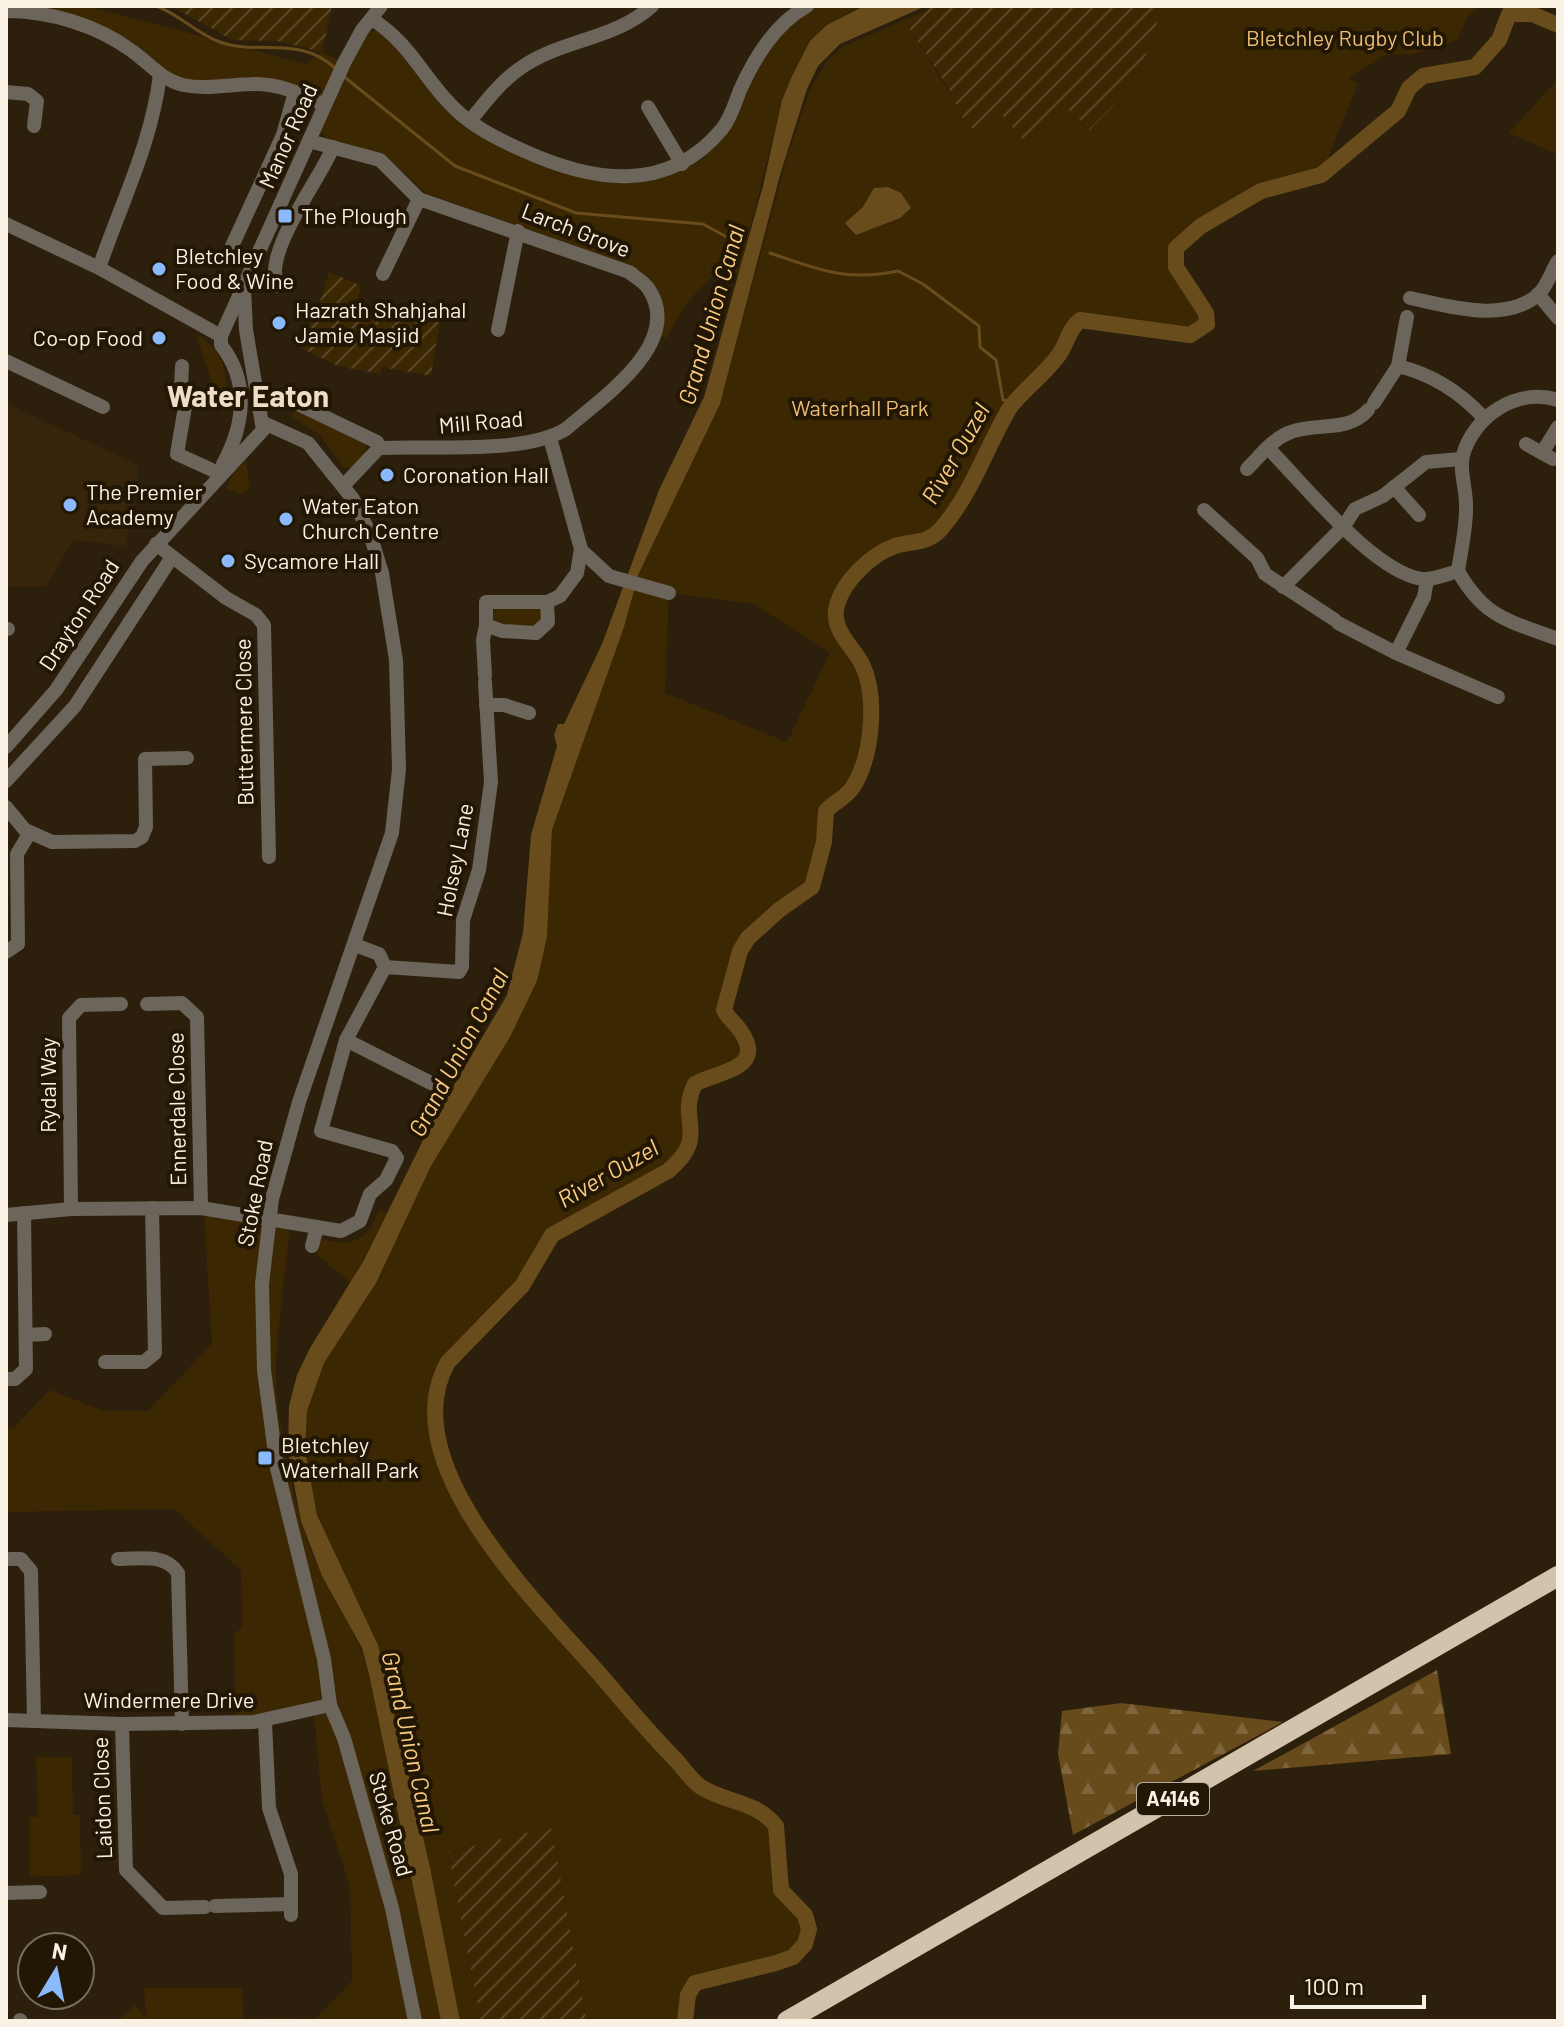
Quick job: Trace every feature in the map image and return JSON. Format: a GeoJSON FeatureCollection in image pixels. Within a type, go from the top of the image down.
{"type":"FeatureCollection","features":[{"type":"Feature","properties":{"kind":"highway","name":"A4146"},"geometry":{"type":"LineString","coordinates":[[787,2021],[1558,1576]]}},
{"type":"Feature","properties":{"kind":"street"},"geometry":{"type":"LineString","coordinates":[[470,121],[492,93],[523,66],[561,48],[609,34],[652,6]]}},
{"type":"Feature","properties":{"kind":"street"},"geometry":{"type":"LineString","coordinates":[[377,12],[412,51],[448,101],[495,138],[577,170],[634,177],[682,164],[706,149],[726,123],[752,64],[783,24],[807,6]]}},
{"type":"Feature","properties":{"kind":"street"},"geometry":{"type":"LineString","coordinates":[[6,11],[44,14],[78,24],[128,48],[160,74],[191,86],[259,84],[295,92],[325,105]]}},
{"type":"Feature","properties":{"kind":"street","name":"Manor Road"},"geometry":{"type":"LineString","coordinates":[[223,332],[233,303],[244,289],[344,63],[377,12]]}},
{"type":"Feature","properties":{"kind":"street"},"geometry":{"type":"LineString","coordinates":[[99,268],[140,162],[155,112],[160,74]]}},
{"type":"Feature","properties":{"kind":"street"},"geometry":{"type":"LineString","coordinates":[[6,92],[28,94],[37,101],[34,126]]}},
{"type":"Feature","properties":{"kind":"street"},"geometry":{"type":"LineString","coordinates":[[227,257],[283,135],[295,92]]}},
{"type":"Feature","properties":{"kind":"street"},"geometry":{"type":"LineString","coordinates":[[648,107],[682,164]]}},
{"type":"Feature","properties":{"kind":"street","name":"Larch Grove"},"geometry":{"type":"LineString","coordinates":[[309,141],[380,160],[419,199],[629,272],[649,288],[655,312],[655,330],[647,357],[566,429],[550,438]]}},
{"type":"Feature","properties":{"kind":"street"},"geometry":{"type":"LineString","coordinates":[[277,286],[274,270],[279,254],[333,147]]}},
{"type":"Feature","properties":{"kind":"street"},"geometry":{"type":"LineString","coordinates":[[383,274],[419,199]]}},
{"type":"Feature","properties":{"kind":"street"},"geometry":{"type":"LineString","coordinates":[[6,224],[223,332]]}},
{"type":"Feature","properties":{"kind":"street"},"geometry":{"type":"LineString","coordinates":[[498,330],[518,231]]}},
{"type":"Feature","properties":{"kind":"street"},"geometry":{"type":"LineString","coordinates":[[1410,298],[1471,311],[1502,310],[1538,294],[1558,261]]}},
{"type":"Feature","properties":{"kind":"street","name":"Manor Road"},"geometry":{"type":"LineString","coordinates":[[244,289],[247,338],[262,418]]}},
{"type":"Feature","properties":{"kind":"street"},"geometry":{"type":"LineString","coordinates":[[1538,294],[1558,318]]}},
{"type":"Feature","properties":{"kind":"street"},"geometry":{"type":"LineString","coordinates":[[1247,469],[1268,448],[1291,432],[1349,424],[1371,406],[1398,366],[1407,317]]}},
{"type":"Feature","properties":{"kind":"street"},"geometry":{"type":"LineString","coordinates":[[223,332],[236,325],[247,338],[241,353],[230,353]]}},
{"type":"Feature","properties":{"kind":"street"},"geometry":{"type":"LineString","coordinates":[[223,332],[221,345],[230,353],[241,422],[254,436]]}},
{"type":"Feature","properties":{"kind":"street"},"geometry":{"type":"LineString","coordinates":[[6,361],[103,407]]}},
{"type":"Feature","properties":{"kind":"street"},"geometry":{"type":"LineString","coordinates":[[182,366],[181,388],[185,407],[177,454],[221,473]]}},
{"type":"Feature","properties":{"kind":"street"},"geometry":{"type":"LineString","coordinates":[[1398,366],[1416,371],[1465,397],[1484,418]]}},
{"type":"Feature","properties":{"kind":"street"},"geometry":{"type":"LineString","coordinates":[[277,394],[377,442],[379,448],[344,485]]}},
{"type":"Feature","properties":{"kind":"street"},"geometry":{"type":"LineString","coordinates":[[1557,397],[1521,399],[1484,418],[1471,436],[1461,459],[1467,508],[1458,571],[1480,605],[1500,617],[1558,639]]}},
{"type":"Feature","properties":{"kind":"street"},"geometry":{"type":"LineString","coordinates":[[241,422],[249,411],[262,418]]}},
{"type":"Feature","properties":{"kind":"street","name":"Drayton Road"},"geometry":{"type":"LineString","coordinates":[[6,747],[56,690],[123,585],[156,544],[201,500],[221,473],[263,430],[262,418]]}},
{"type":"Feature","properties":{"kind":"street","name":"Stoke Road"},"geometry":{"type":"LineString","coordinates":[[262,418],[308,443],[344,485],[365,523],[382,573],[399,697],[399,769],[392,833],[299,1102],[268,1217],[262,1284],[267,1408],[299,1568],[324,1659],[330,1705],[344,1738],[392,1908],[415,2021]]}},
{"type":"Feature","properties":{"kind":"street","name":"Drayton Road"},"geometry":{"type":"LineString","coordinates":[[221,473],[241,422]]}},
{"type":"Feature","properties":{"kind":"street"},"geometry":{"type":"LineString","coordinates":[[1526,444],[1548,456],[1558,427]]}},
{"type":"Feature","properties":{"kind":"street","name":"Mill Road"},"geometry":{"type":"LineString","coordinates":[[379,448],[445,449],[550,438],[581,550]]}},
{"type":"Feature","properties":{"kind":"street"},"geometry":{"type":"LineString","coordinates":[[1268,448],[1378,559],[1408,576],[1427,580],[1458,571]]}},
{"type":"Feature","properties":{"kind":"street"},"geometry":{"type":"LineString","coordinates":[[1283,587],[1344,526],[1355,509],[1394,487],[1426,462],[1461,459]]}},
{"type":"Feature","properties":{"kind":"street"},"geometry":{"type":"LineString","coordinates":[[1394,487],[1420,514]]}},
{"type":"Feature","properties":{"kind":"street"},"geometry":{"type":"LineString","coordinates":[[1204,510],[1257,558],[1265,574],[1336,621],[1396,653],[1498,697]]}},
{"type":"Feature","properties":{"kind":"street","name":"Buttermere Close"},"geometry":{"type":"LineString","coordinates":[[156,544],[226,598],[256,615],[264,625],[269,857]]}},
{"type":"Feature","properties":{"kind":"street"},"geometry":{"type":"LineString","coordinates":[[581,550],[595,567],[621,581],[669,593]]}},
{"type":"Feature","properties":{"kind":"street"},"geometry":{"type":"LineString","coordinates":[[547,602],[548,622],[536,633],[502,631],[486,625],[486,602],[547,602],[560,596],[573,583],[581,550]]}},
{"type":"Feature","properties":{"kind":"street"},"geometry":{"type":"LineString","coordinates":[[6,781],[75,706],[172,557]]}},
{"type":"Feature","properties":{"kind":"street"},"geometry":{"type":"LineString","coordinates":[[1396,653],[1424,597],[1427,580]]}},
{"type":"Feature","properties":{"kind":"street","name":"Holsey Lane"},"geometry":{"type":"LineString","coordinates":[[385,967],[459,972],[462,967],[463,920],[479,870],[491,782],[483,640],[486,625]]}},
{"type":"Feature","properties":{"kind":"street"},"geometry":{"type":"LineString","coordinates":[[486,705],[504,705],[529,713]]}},
{"type":"Feature","properties":{"kind":"street"},"geometry":{"type":"LineString","coordinates":[[6,809],[29,834],[65,843],[139,840],[146,827],[145,759],[187,758]]}},
{"type":"Feature","properties":{"kind":"street"},"geometry":{"type":"LineString","coordinates":[[6,952],[18,944],[17,854],[29,834]]}},
{"type":"Feature","properties":{"kind":"street"},"geometry":{"type":"LineString","coordinates":[[6,1215],[71,1209],[201,1208],[337,1231],[354,1227],[364,1215],[370,1194],[386,1180],[397,1158],[392,1151],[321,1131],[346,1040],[385,967],[379,954],[355,945]]}},
{"type":"Feature","properties":{"kind":"street","name":"Ennerdale Close"},"geometry":{"type":"LineString","coordinates":[[147,1004],[182,1003],[197,1017],[201,1208]]}},
{"type":"Feature","properties":{"kind":"street","name":"Rydal Way"},"geometry":{"type":"LineString","coordinates":[[71,1209],[69,1018],[81,1005],[121,1004]]}},
{"type":"Feature","properties":{"kind":"street"},"geometry":{"type":"LineString","coordinates":[[346,1040],[433,1084]]}},
{"type":"Feature","properties":{"kind":"street"},"geometry":{"type":"LineString","coordinates":[[105,1362],[144,1362],[155,1353],[152,1208]]}},
{"type":"Feature","properties":{"kind":"street"},"geometry":{"type":"LineString","coordinates":[[6,1379],[15,1379],[26,1369],[24,1213]]}},
{"type":"Feature","properties":{"kind":"street"},"geometry":{"type":"LineString","coordinates":[[312,1246],[317,1227]]}},
{"type":"Feature","properties":{"kind":"street"},"geometry":{"type":"LineString","coordinates":[[26,1335],[45,1334]]}},
{"type":"Feature","properties":{"kind":"street"},"geometry":{"type":"LineString","coordinates":[[10,1559],[21,1559],[31,1571],[34,1721]]}},
{"type":"Feature","properties":{"kind":"street"},"geometry":{"type":"LineString","coordinates":[[118,1559],[161,1560],[178,1573],[182,1724]]}},
{"type":"Feature","properties":{"kind":"street","name":"Windermere Drive"},"geometry":{"type":"LineString","coordinates":[[6,1720],[122,1724],[265,1721],[330,1705]]}},
{"type":"Feature","properties":{"kind":"street","name":"Laidon Close"},"geometry":{"type":"LineString","coordinates":[[122,1724],[126,1870],[163,1908],[210,1906],[291,1910],[291,1874],[270,1811],[265,1721]]}},
{"type":"Feature","properties":{"kind":"street"},"geometry":{"type":"LineString","coordinates":[[6,1893],[40,1892]]}},
{"type":"Feature","properties":{"kind":"shaded area"},"geometry":{"type":"Polygon","coordinates":[[[864,6],[926,6],[840,44],[818,66],[807,89],[780,175],[720,404],[639,573],[624,627],[552,830],[547,937],[537,981],[510,1037],[431,1166],[376,1283],[324,1363],[307,1411],[305,1449],[317,1515],[378,1645],[430,1867],[460,2021],[441,2021],[362,1648],[322,1576],[301,1521],[288,1452],[289,1406],[297,1375],[310,1348],[364,1260],[429,1128],[507,995],[523,933],[531,835],[557,746],[554,735],[558,724],[564,724],[602,644],[659,490],[704,397],[763,186],[782,100],[810,41],[827,25],[864,6]]]}},
{"type":"Feature","properties":{"kind":"shaded area"},"geometry":{"type":"Polygon","coordinates":[[[888,187],[901,193],[911,208],[900,218],[856,235],[845,223],[863,207],[874,188],[888,187]]]}},
{"type":"Feature","properties":{"kind":"shaded area","name":"The Premier Academy"},"geometry":{"type":"Polygon","coordinates":[[[6,403],[136,464],[139,469],[126,546],[73,540],[46,587],[6,587],[6,403]]]}},
{"type":"Feature","properties":{"kind":"green space"},"geometry":{"type":"Polygon","coordinates":[[[6,6],[87,6],[306,64],[322,52],[344,63],[368,32],[379,30],[407,53],[451,113],[494,144],[578,174],[664,174],[703,158],[732,123],[757,63],[779,34],[816,6],[864,6],[821,32],[796,68],[782,100],[739,273],[721,269],[712,277],[690,300],[667,338],[659,336],[643,275],[627,264],[427,194],[383,154],[330,141],[321,132],[334,102],[301,89],[176,78],[134,46],[6,6]]]}},
{"type":"Feature","properties":{"kind":"green space"},"geometry":{"type":"Polygon","coordinates":[[[171,6],[332,6],[322,52],[277,41],[232,40],[171,6]]]}},
{"type":"Feature","properties":{"kind":"green space"},"geometry":{"type":"Polygon","coordinates":[[[936,6],[1163,6],[1136,82],[1090,130],[1063,105],[1025,142],[1002,115],[977,130],[967,126],[947,86],[904,20],[936,6]]]}},
{"type":"Feature","properties":{"kind":"green space","name":"Waterhall Park"},"geometry":{"type":"Polygon","coordinates":[[[1163,6],[1479,6],[1468,16],[1457,40],[1414,54],[1385,55],[1349,78],[1358,84],[1321,175],[1261,191],[1201,226],[1176,248],[1176,267],[1206,313],[1207,324],[1196,331],[1165,334],[1080,321],[1053,363],[1009,410],[970,487],[940,530],[924,540],[886,550],[852,577],[837,605],[836,614],[839,629],[862,664],[870,693],[871,727],[865,760],[853,787],[826,811],[824,842],[812,887],[779,910],[748,938],[740,951],[724,1010],[743,1037],[747,1056],[729,1072],[695,1085],[690,1098],[690,1138],[681,1158],[668,1171],[552,1235],[522,1286],[448,1362],[440,1376],[435,1401],[439,1438],[446,1463],[484,1539],[646,1729],[701,1787],[769,1816],[778,1841],[779,1879],[783,1894],[804,1915],[809,1927],[806,1942],[796,1953],[782,1961],[695,1983],[680,2021],[585,2021],[551,1828],[448,1852],[481,2021],[460,2021],[430,1867],[378,1645],[317,1515],[305,1449],[307,1411],[324,1363],[376,1283],[431,1166],[510,1037],[537,981],[547,937],[552,830],[624,627],[639,573],[720,404],[788,153],[810,90],[827,61],[842,47],[904,20],[971,127],[1002,115],[1064,105],[1090,130],[1136,82],[1163,6]],[[669,593],[665,693],[787,742],[830,653],[754,604],[669,593]]]}},
{"type":"Feature","properties":{"kind":"green space"},"geometry":{"type":"Polygon","coordinates":[[[1558,79],[1558,155],[1509,133],[1558,79]]]}},
{"type":"Feature","properties":{"kind":"green space"},"geometry":{"type":"Polygon","coordinates":[[[329,272],[360,285],[357,310],[440,319],[431,376],[382,367],[380,374],[338,366],[299,347],[319,305],[329,272]]]}},
{"type":"Feature","properties":{"kind":"green space"},"geometry":{"type":"Polygon","coordinates":[[[196,334],[221,359],[226,380],[223,415],[196,334]]]}},
{"type":"Feature","properties":{"kind":"green space"},"geometry":{"type":"Polygon","coordinates":[[[295,411],[361,439],[366,444],[365,455],[354,468],[344,468],[320,435],[291,416],[295,411]]]}},
{"type":"Feature","properties":{"kind":"green space"},"geometry":{"type":"Polygon","coordinates":[[[246,461],[250,488],[242,494],[226,489],[232,475],[246,461]]]}},
{"type":"Feature","properties":{"kind":"green space"},"geometry":{"type":"Polygon","coordinates":[[[500,607],[544,607],[546,613],[536,630],[503,626],[493,620],[494,612],[500,607]]]}},
{"type":"Feature","properties":{"kind":"green space"},"geometry":{"type":"Polygon","coordinates":[[[378,1210],[387,1212],[351,1283],[317,1255],[321,1238],[340,1242],[357,1239],[370,1229],[378,1210]]]}},
{"type":"Feature","properties":{"kind":"green space"},"geometry":{"type":"Polygon","coordinates":[[[204,1213],[290,1225],[276,1365],[278,1407],[286,1457],[309,1546],[357,1640],[369,1674],[441,2021],[313,2021],[352,1981],[350,1886],[322,1800],[313,1704],[273,1714],[236,1718],[234,1635],[242,1627],[241,1570],[174,1509],[6,1512],[6,1428],[13,1428],[50,1390],[104,1411],[148,1411],[212,1344],[204,1213]]]}},
{"type":"Feature","properties":{"kind":"green space"},"geometry":{"type":"Polygon","coordinates":[[[1437,1670],[1451,1754],[1253,1771],[1437,1670]]]}},
{"type":"Feature","properties":{"kind":"green space"},"geometry":{"type":"Polygon","coordinates":[[[1121,1703],[1283,1722],[1073,1835],[1058,1754],[1062,1711],[1121,1703]]]}},
{"type":"Feature","properties":{"kind":"green space"},"geometry":{"type":"Polygon","coordinates":[[[36,1757],[72,1757],[73,1815],[80,1815],[81,1875],[30,1877],[30,1817],[38,1817],[36,1757]]]}},
{"type":"Feature","properties":{"kind":"green space"},"geometry":{"type":"Polygon","coordinates":[[[551,1827],[585,2021],[481,2021],[448,1852],[551,1827]]]}},
{"type":"Feature","properties":{"kind":"green space"},"geometry":{"type":"Polygon","coordinates":[[[144,1988],[242,1988],[244,2019],[296,2018],[296,2021],[117,2021],[136,2005],[146,2019],[144,1988]]]}},
{"type":"Feature","properties":{"kind":"waterway"},"geometry":{"type":"LineString","coordinates":[[156,6],[220,42],[309,52],[337,70]]}},
{"type":"Feature","properties":{"kind":"waterway","name":"River Ouzel"},"geometry":{"type":"LineString","coordinates":[[685,2021],[688,1995],[695,1983],[793,1957],[805,1944],[809,1929],[805,1915],[781,1890],[776,1826],[751,1807],[694,1782],[545,1613],[481,1532],[455,1488],[439,1444],[436,1402],[448,1362],[522,1286],[552,1235],[668,1171],[681,1158],[690,1138],[690,1097],[695,1084],[744,1061],[748,1053],[747,1043],[724,1010],[740,951],[748,938],[779,910],[812,887],[824,842],[826,811],[853,787],[865,760],[871,727],[870,693],[862,664],[839,629],[836,614],[837,605],[852,577],[886,550],[924,540],[940,530],[970,487],[1009,409],[1053,363],[1080,320],[1190,335],[1207,324],[1206,313],[1176,267],[1176,248],[1201,226],[1261,191],[1321,175],[1398,111],[1409,88],[1423,76],[1475,67],[1499,40],[1509,14],[1532,14],[1558,25]]}},
{"type":"Feature","properties":{"kind":"waterway","name":"Grand Union Canal"},"geometry":{"type":"LineString","coordinates":[[342,75],[455,166],[576,213],[703,224],[736,242]]}},
{"type":"Feature","properties":{"kind":"waterway"},"geometry":{"type":"LineString","coordinates":[[770,253],[832,272],[862,275],[898,271],[923,284],[979,326],[980,347],[996,360],[1003,400],[1016,403]]}},
{"type":"Feature","properties":{"kind":"place","name":"The Plough"},"geometry":{"type":"Point","coordinates":[285,216]}},
{"type":"Feature","properties":{"kind":"place","name":"Bletchley Food & Wine"},"geometry":{"type":"Point","coordinates":[159,269]}},
{"type":"Feature","properties":{"kind":"place","name":"Hazrath Shahjahal Jamie Masjid"},"geometry":{"type":"Point","coordinates":[279,323]}},
{"type":"Feature","properties":{"kind":"place","name":"Co-op Food"},"geometry":{"type":"Point","coordinates":[159,338]}},
{"type":"Feature","properties":{"kind":"place","name":"Coronation Hall"},"geometry":{"type":"Point","coordinates":[387,475]}},
{"type":"Feature","properties":{"kind":"place","name":"The Premier Academy"},"geometry":{"type":"Point","coordinates":[70,505]}},
{"type":"Feature","properties":{"kind":"place","name":"Water Eaton Church Centre"},"geometry":{"type":"Point","coordinates":[286,519]}},
{"type":"Feature","properties":{"kind":"place","name":"Sycamore Hall"},"geometry":{"type":"Point","coordinates":[228,561]}},
{"type":"Feature","properties":{"kind":"place","name":"Bletchley Waterhall Park"},"geometry":{"type":"Point","coordinates":[265,1458]}},
{"type":"Feature","properties":{"kind":"district","name":"Water Eaton"},"geometry":{"type":"Point","coordinates":[248,397]}},
{"type":"Feature","properties":{"kind":"park label","name":"Bletchley Rugby Club"},"geometry":{"type":"Point","coordinates":[1345,38]}}]}
